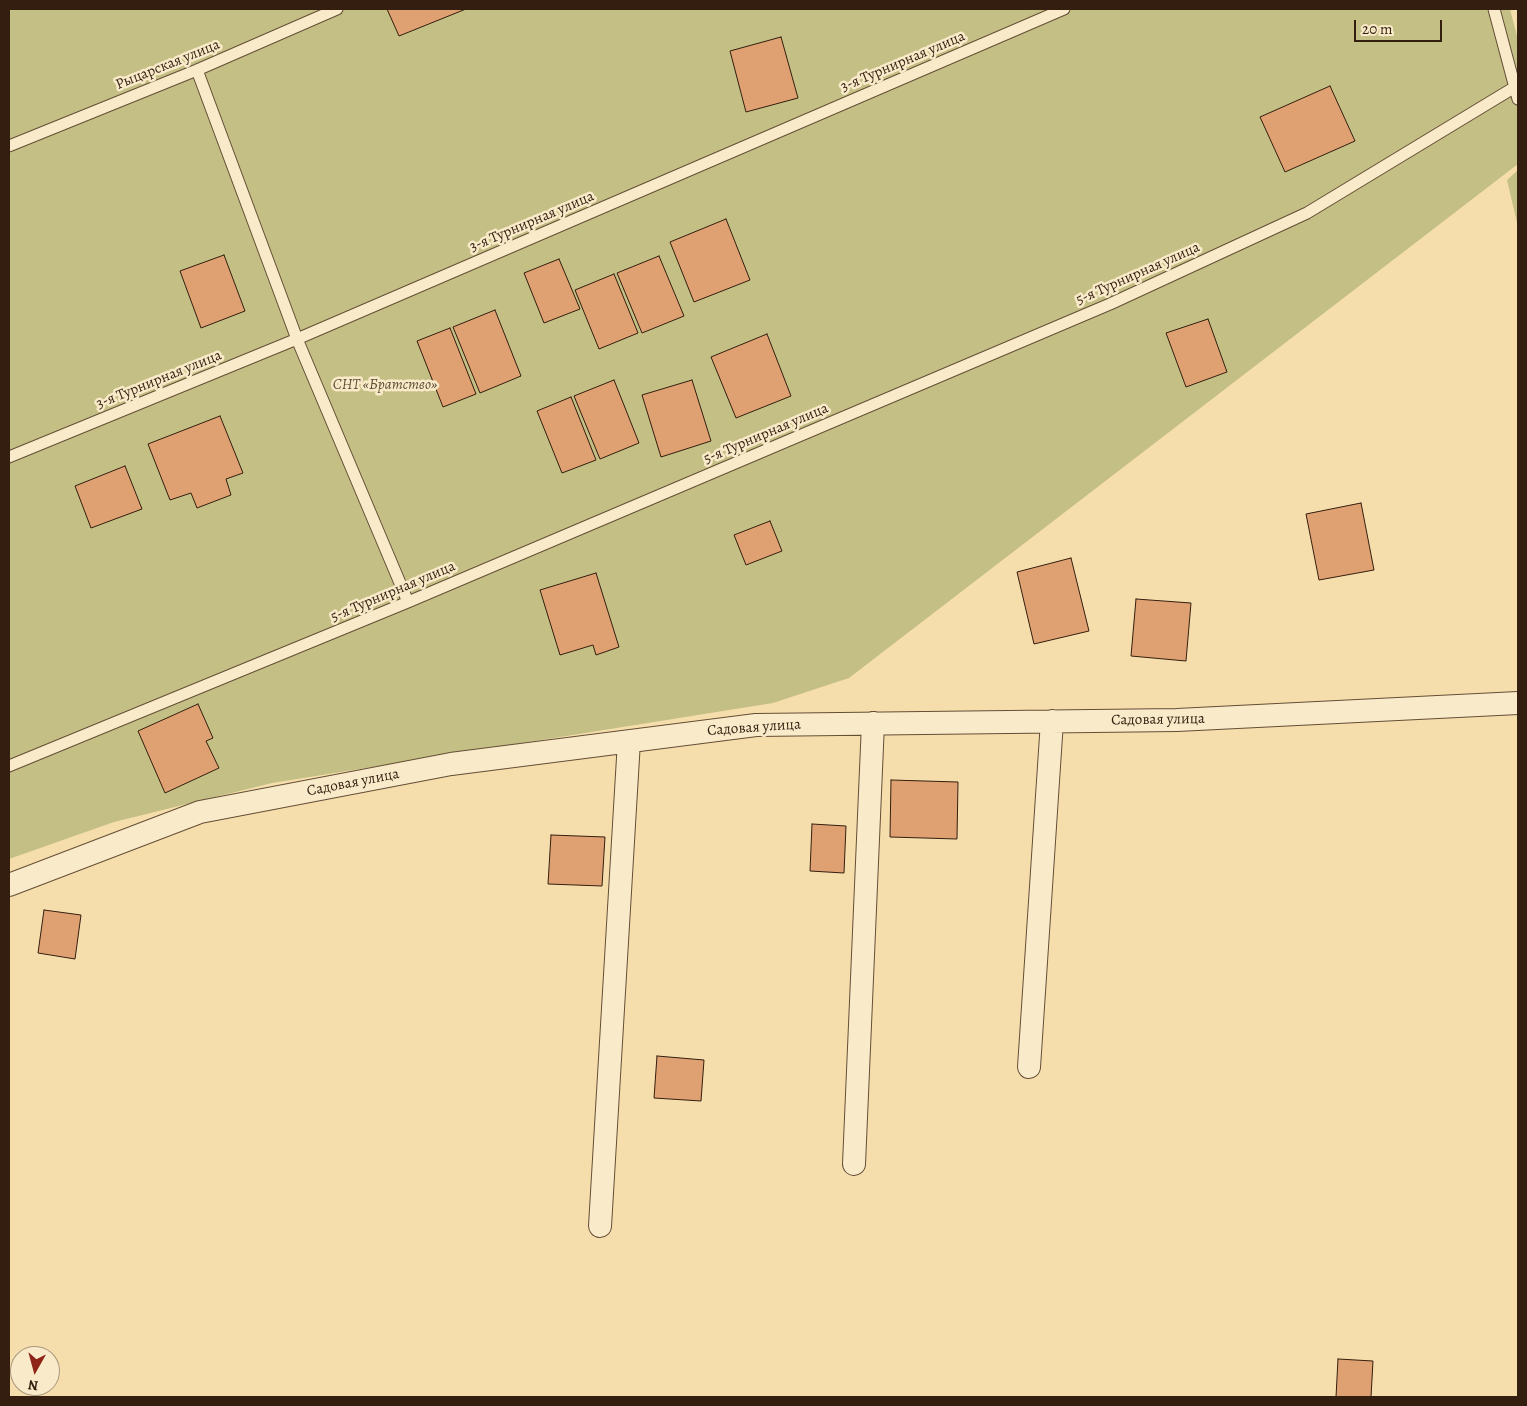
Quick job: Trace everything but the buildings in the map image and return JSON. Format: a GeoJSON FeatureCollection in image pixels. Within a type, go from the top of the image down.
{"type":"FeatureCollection","features":[{"type":"Feature","properties":{"kind":"street","name":"Садовая улица"},"geometry":{"type":"LineString","coordinates":[[9,885],[200,812],[451,764],[756,724],[1178,720],[1518,703]]}},
{"type":"Feature","properties":{"kind":"street"},"geometry":{"type":"LineString","coordinates":[[1029,1067],[1052,722]]}},
{"type":"Feature","properties":{"kind":"street"},"geometry":{"type":"LineString","coordinates":[[854,1164],[873,723]]}},
{"type":"Feature","properties":{"kind":"street"},"geometry":{"type":"LineString","coordinates":[[600,1226],[629,741]]}},
{"type":"Feature","properties":{"kind":"lane","name":"Рыцарская улица"},"geometry":{"type":"LineString","coordinates":[[9,146],[196,70],[337,9]]}},
{"type":"Feature","properties":{"kind":"lane","name":"3-я Турнирная улица"},"geometry":{"type":"LineString","coordinates":[[9,457],[297,340],[1064,9]]}},
{"type":"Feature","properties":{"kind":"lane"},"geometry":{"type":"LineString","coordinates":[[1494,9],[1518,99]]}},
{"type":"Feature","properties":{"kind":"lane"},"geometry":{"type":"LineString","coordinates":[[196,70],[297,340],[408,602]]}},
{"type":"Feature","properties":{"kind":"lane","name":"5-я Турнирная улица"},"geometry":{"type":"LineString","coordinates":[[9,766],[408,602],[1110,304],[1307,213],[1515,88]]}},
{"type":"Feature","properties":{"kind":"green space","name":"СНТ «Братство»"},"geometry":{"type":"Polygon","coordinates":[[[9,9],[1510,9],[1518,40],[1518,164],[849,678],[773,703],[272,783],[114,822],[9,859],[9,9]]]}},
{"type":"Feature","properties":{"kind":"green space"},"geometry":{"type":"Polygon","coordinates":[[[1518,170],[1518,227],[1507,180],[1518,170]]]}}]}
